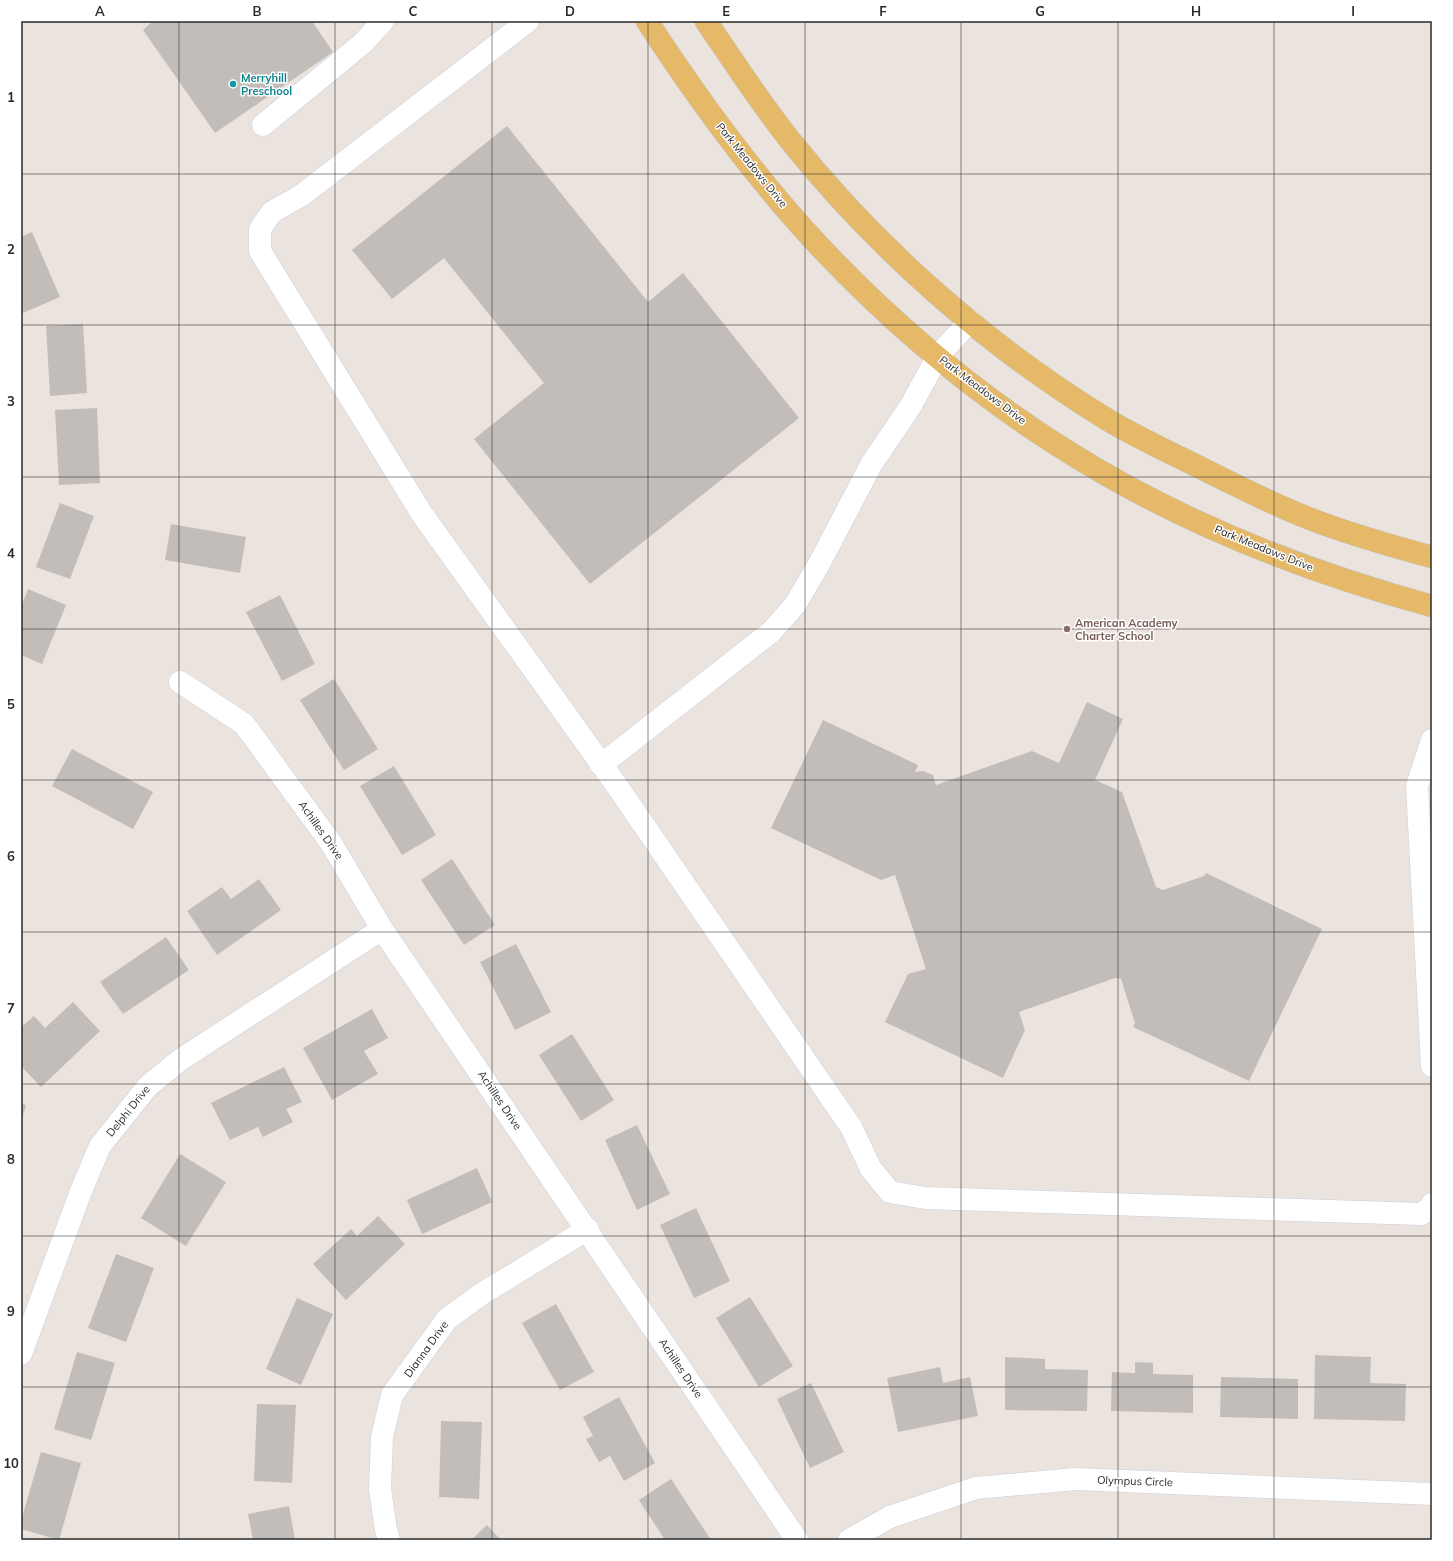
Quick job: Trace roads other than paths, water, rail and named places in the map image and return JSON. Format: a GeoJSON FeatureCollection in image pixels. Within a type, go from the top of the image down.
{"type":"FeatureCollection","features":[{"type":"Feature","properties":{"kind":"main road","name":"Park Meadows Drive"},"geometry":{"type":"LineString","coordinates":[[647,21],[687,82],[728,138],[773,193],[822,249],[876,302],[938,356],[997,404],[1063,449],[1198,522],[1316,570],[1389,595],[1432,606]]}},
{"type":"Feature","properties":{"kind":"main road"},"geometry":{"type":"LineString","coordinates":[[706,21],[752,90],[788,138],[828,185],[922,280],[970,321],[1042,376],[1109,420],[1176,456],[1241,488],[1321,523],[1432,557]]}},
{"type":"Feature","properties":{"kind":"street"},"geometry":{"type":"LineString","coordinates":[[528,21],[302,194],[272,212],[260,229],[260,251],[422,514],[601,765],[851,1127],[870,1169],[890,1192],[925,1198],[1422,1214],[1430,1208],[1432,1204]]}},
{"type":"Feature","properties":{"kind":"street"},"geometry":{"type":"LineString","coordinates":[[264,125],[363,43],[381,22]]}},
{"type":"Feature","properties":{"kind":"street"},"geometry":{"type":"LineString","coordinates":[[601,765],[771,632],[795,605],[819,564],[872,463],[910,407],[938,356],[970,321]]}},
{"type":"Feature","properties":{"kind":"street","name":"Achilles Drive"},"geometry":{"type":"LineString","coordinates":[[180,682],[244,724],[331,842],[382,928],[588,1229],[797,1540]]}},
{"type":"Feature","properties":{"kind":"street"},"geometry":{"type":"LineString","coordinates":[[1432,740],[1417,786],[1432,1066]]}},
{"type":"Feature","properties":{"kind":"street","name":"Delphi Drive"},"geometry":{"type":"LineString","coordinates":[[21,1354],[81,1191],[100,1146],[144,1091],[180,1060],[382,928]]}},
{"type":"Feature","properties":{"kind":"street","name":"Dianna Drive"},"geometry":{"type":"LineString","coordinates":[[389,1540],[386,1530],[380,1489],[382,1437],[392,1395],[447,1319],[483,1293],[588,1229]]}},
{"type":"Feature","properties":{"kind":"street","name":"Olympus Circle"},"geometry":{"type":"LineString","coordinates":[[850,1540],[890,1517],[976,1488],[1076,1479],[1432,1494]]}},
{"type":"Feature","properties":{"kind":"place","name":"Merryhill Preschool"},"geometry":{"type":"Point","coordinates":[233,84]}},
{"type":"Feature","properties":{"kind":"place","name":"American Academy Charter School"},"geometry":{"type":"Point","coordinates":[1067,629]}}]}
